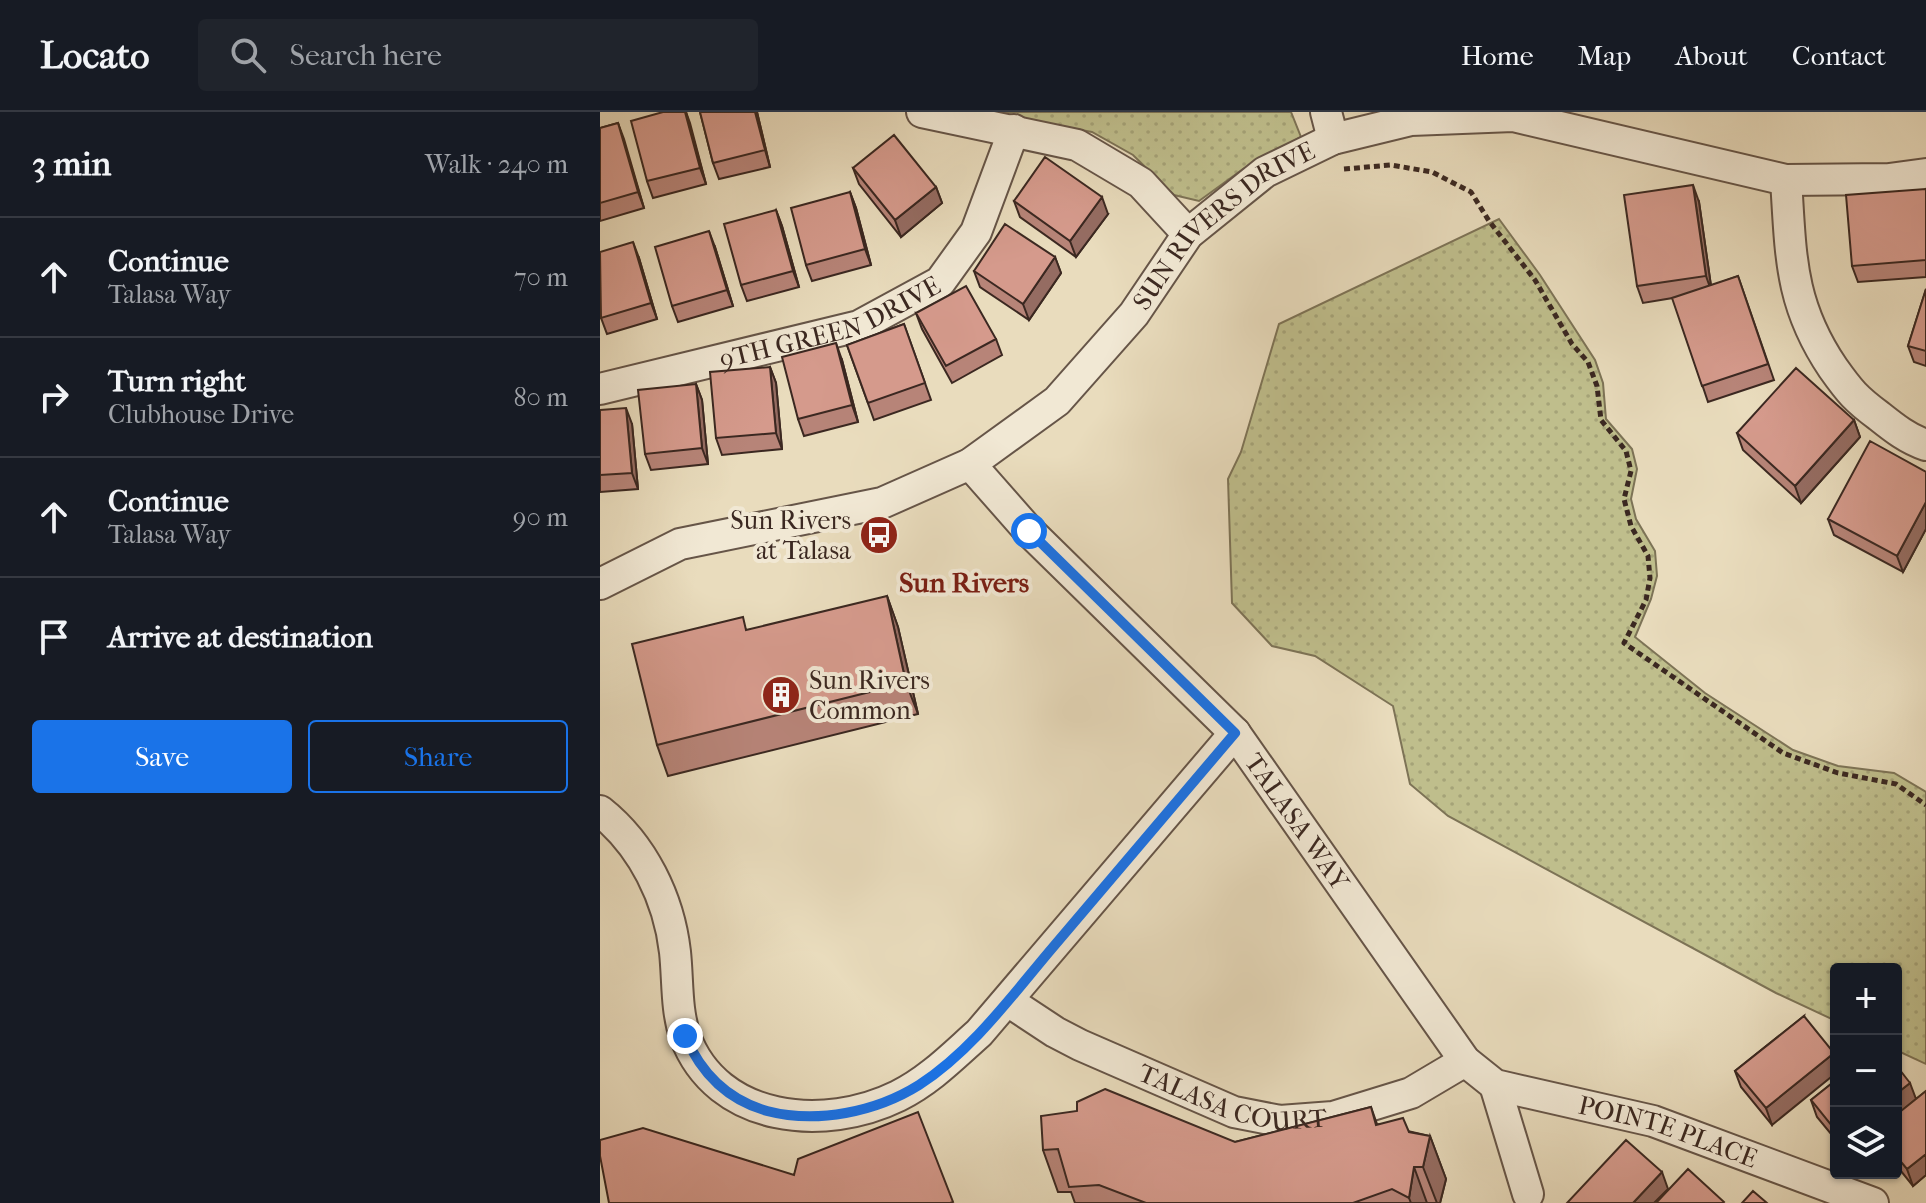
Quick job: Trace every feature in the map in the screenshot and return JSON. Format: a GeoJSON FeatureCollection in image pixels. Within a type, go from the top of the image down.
{"type":"FeatureCollection","features":[{"type":"Feature","properties":{"kind":"street"},"geometry":{"type":"LineString","coordinates":[[922,112],[1077,145],[1141,183],[1188,234]]}},
{"type":"Feature","properties":{"kind":"street","name":"SUN RIVERS DRIVE"},"geometry":{"type":"LineString","coordinates":[[600,584],[680,544],[882,503],[970,464],[1057,401],[1134,314],[1188,234],[1265,172],[1332,140],[1411,120],[1513,116],[1786,180],[1889,179],[1926,174]]}},
{"type":"Feature","properties":{"kind":"street","name":"9TH GREEN DRIVE"},"geometry":{"type":"LineString","coordinates":[[600,389],[859,326],[940,282],[976,232],[1014,130]]}},
{"type":"Feature","properties":{"kind":"street"},"geometry":{"type":"LineString","coordinates":[[1786,180],[1792,264],[1802,310],[1817,344],[1854,398],[1912,440],[1926,445]]}},
{"type":"Feature","properties":{"kind":"street","name":"TALASA WAY"},"geometry":{"type":"LineString","coordinates":[[970,464],[1029,531],[1235,733],[1465,1061]]}},
{"type":"Feature","properties":{"kind":"street"},"geometry":{"type":"LineString","coordinates":[[600,811],[637,850],[661,895],[674,945],[680,1017],[692,1052],[714,1081],[738,1099],[781,1114],[847,1113],[895,1098],[934,1074],[979,1033],[1235,733]]}},
{"type":"Feature","properties":{"kind":"street","name":"TALASA COURT"},"geometry":{"type":"LineString","coordinates":[[1008,1001],[1055,1032],[1121,1064],[1234,1112],[1259,1118],[1300,1121],[1333,1117],[1411,1093],[1465,1061]]}},
{"type":"Feature","properties":{"kind":"street","name":"POINTE PLACE"},"geometry":{"type":"LineString","coordinates":[[1465,1061],[1495,1085],[1653,1121],[1873,1203]]}},
{"type":"Feature","properties":{"kind":"street"},"geometry":{"type":"LineString","coordinates":[[1495,1085],[1528,1194]]}},
{"type":"Feature","properties":{"kind":"path"},"geometry":{"type":"LineString","coordinates":[[1332,140],[1391,165],[1432,172],[1471,192],[1489,221],[1535,280],[1572,344],[1588,362],[1597,386],[1601,420],[1626,451],[1631,471],[1624,499],[1631,526],[1648,556],[1650,578],[1646,600],[1624,643],[1783,753],[1838,773],[1896,784],[1926,805]]}},
{"type":"Feature","properties":{"kind":"shaded area"},"geometry":{"type":"Polygon","coordinates":[[[981,112],[1291,112],[1301,137],[1243,169],[1199,201],[1174,195],[1133,155],[1092,132],[981,112]]]}},
{"type":"Feature","properties":{"kind":"shaded area"},"geometry":{"type":"Polygon","coordinates":[[[1499,219],[1595,360],[1603,383],[1606,419],[1632,449],[1637,469],[1631,499],[1636,519],[1655,551],[1657,576],[1635,637],[1705,693],[1793,750],[1838,766],[1894,773],[1926,792],[1926,1064],[1902,1053],[1902,963],[1830,963],[1830,1018],[1776,993],[1448,816],[1410,784],[1393,706],[1315,656],[1272,646],[1232,603],[1228,479],[1241,452],[1279,324],[1499,219]]]}},
{"type":"Feature","properties":{"kind":"building"},"geometry":{"type":"Polygon","coordinates":[[[663,112],[685,112],[700,168],[647,181],[631,121],[663,112]]]}},
{"type":"Feature","properties":{"kind":"building"},"geometry":{"type":"Polygon","coordinates":[[[700,112],[755,112],[765,150],[713,163],[700,112]]]}},
{"type":"Feature","properties":{"kind":"building"},"geometry":{"type":"Polygon","coordinates":[[[618,123],[638,192],[600,203],[600,128],[618,123]]]}},
{"type":"Feature","properties":{"kind":"building"},"geometry":{"type":"Polygon","coordinates":[[[894,135],[936,187],[895,220],[853,168],[894,135]]]}},
{"type":"Feature","properties":{"kind":"building"},"geometry":{"type":"Polygon","coordinates":[[[1045,157],[1102,197],[1070,241],[1014,201],[1045,157]]]}},
{"type":"Feature","properties":{"kind":"building"},"geometry":{"type":"Polygon","coordinates":[[[1693,185],[1706,276],[1637,286],[1624,195],[1693,185]]]}},
{"type":"Feature","properties":{"kind":"building"},"geometry":{"type":"Polygon","coordinates":[[[1926,189],[1926,260],[1852,266],[1846,195],[1926,189]]]}},
{"type":"Feature","properties":{"kind":"building"},"geometry":{"type":"Polygon","coordinates":[[[850,192],[865,249],[806,265],[791,208],[850,192]]]}},
{"type":"Feature","properties":{"kind":"building"},"geometry":{"type":"Polygon","coordinates":[[[776,210],[793,271],[741,285],[724,224],[776,210]]]}},
{"type":"Feature","properties":{"kind":"building"},"geometry":{"type":"Polygon","coordinates":[[[1005,224],[1055,257],[1023,304],[974,271],[1005,224]]]}},
{"type":"Feature","properties":{"kind":"building"},"geometry":{"type":"Polygon","coordinates":[[[709,231],[727,290],[672,306],[655,247],[709,231]]]}},
{"type":"Feature","properties":{"kind":"building"},"geometry":{"type":"Polygon","coordinates":[[[633,242],[651,303],[601,318],[600,252],[633,242]]]}},
{"type":"Feature","properties":{"kind":"building"},"geometry":{"type":"Polygon","coordinates":[[[1738,276],[1768,364],[1702,386],[1672,298],[1738,276]]]}},
{"type":"Feature","properties":{"kind":"building"},"geometry":{"type":"Polygon","coordinates":[[[966,286],[996,339],[946,366],[916,313],[966,286]]]}},
{"type":"Feature","properties":{"kind":"building"},"geometry":{"type":"Polygon","coordinates":[[[1926,289],[1926,351],[1908,346],[1926,289]]]}},
{"type":"Feature","properties":{"kind":"building"},"geometry":{"type":"Polygon","coordinates":[[[904,324],[925,383],[868,403],[847,345],[904,324]]]}},
{"type":"Feature","properties":{"kind":"building"},"geometry":{"type":"Polygon","coordinates":[[[836,343],[852,405],[798,419],[782,357],[836,343]]]}},
{"type":"Feature","properties":{"kind":"building"},"geometry":{"type":"Polygon","coordinates":[[[770,367],[776,433],[716,438],[710,372],[770,367]]]}},
{"type":"Feature","properties":{"kind":"building"},"geometry":{"type":"Polygon","coordinates":[[[1796,368],[1854,420],[1795,486],[1737,433],[1796,368]]]}},
{"type":"Feature","properties":{"kind":"building"},"geometry":{"type":"Polygon","coordinates":[[[696,384],[702,448],[645,454],[638,390],[696,384]]]}},
{"type":"Feature","properties":{"kind":"building"},"geometry":{"type":"Polygon","coordinates":[[[626,408],[632,473],[600,475],[600,410],[626,408]]]}},
{"type":"Feature","properties":{"kind":"building"},"geometry":{"type":"Polygon","coordinates":[[[1870,441],[1926,472],[1926,502],[1897,556],[1828,519],[1870,441]]]}},
{"type":"Feature","properties":{"kind":"building","name":"Sun Rivers Common"},"geometry":{"type":"Polygon","coordinates":[[[887,596],[906,683],[657,745],[632,644],[743,617],[746,630],[887,596]]]}},
{"type":"Feature","properties":{"kind":"building"},"geometry":{"type":"Polygon","coordinates":[[[1804,1016],[1830,1048],[1830,1056],[1766,1108],[1735,1071],[1804,1016]]]}},
{"type":"Feature","properties":{"kind":"building"},"geometry":{"type":"Polygon","coordinates":[[[1902,1073],[1910,1083],[1902,1089],[1902,1073]]]}},
{"type":"Feature","properties":{"kind":"building"},"geometry":{"type":"Polygon","coordinates":[[[1830,1085],[1830,1124],[1811,1100],[1830,1085]]]}},
{"type":"Feature","properties":{"kind":"building"},"geometry":{"type":"Polygon","coordinates":[[[1105,1089],[1235,1142],[1371,1107],[1376,1125],[1403,1118],[1409,1132],[1430,1136],[1423,1167],[1414,1167],[1409,1198],[1392,1189],[1353,1203],[1146,1203],[1099,1185],[1069,1187],[1058,1149],[1043,1150],[1041,1116],[1077,1111],[1077,1102],[1105,1089]]]}},
{"type":"Feature","properties":{"kind":"building"},"geometry":{"type":"Polygon","coordinates":[[[1926,1091],[1926,1154],[1907,1169],[1902,1163],[1902,1110],[1926,1091]]]}},
{"type":"Feature","properties":{"kind":"building"},"geometry":{"type":"Polygon","coordinates":[[[918,1112],[953,1202],[609,1203],[600,1140],[643,1128],[794,1175],[798,1159],[918,1112]]]}},
{"type":"Feature","properties":{"kind":"building"},"geometry":{"type":"Polygon","coordinates":[[[1626,1140],[1662,1172],[1633,1203],[1567,1203],[1626,1140]]]}},
{"type":"Feature","properties":{"kind":"building"},"geometry":{"type":"Polygon","coordinates":[[[1688,1169],[1724,1202],[1656,1203],[1688,1169]]]}},
{"type":"Feature","properties":{"kind":"building"},"geometry":{"type":"Polygon","coordinates":[[[1753,1191],[1767,1203],[1742,1203],[1753,1191]]]}},
{"type":"Feature","properties":{"kind":"place","name":"Sun Rivers at Talasa"},"geometry":{"type":"Point","coordinates":[879,535]}},
{"type":"Feature","properties":{"kind":"place","name":"Sun Rivers Common"},"geometry":{"type":"Point","coordinates":[781,695]}},
{"type":"Feature","properties":{"kind":"district","name":"Sun Rivers"},"geometry":{"type":"Point","coordinates":[964,582]}},
{"type":"Feature","properties":{"kind":"route"},"geometry":{"type":"LineString","coordinates":[[685,1036],[702,1067],[722,1088],[756,1107],[781,1114],[847,1113],[895,1098],[917,1086],[979,1033],[1008,1001],[1235,733],[1029,531]]}}]}
